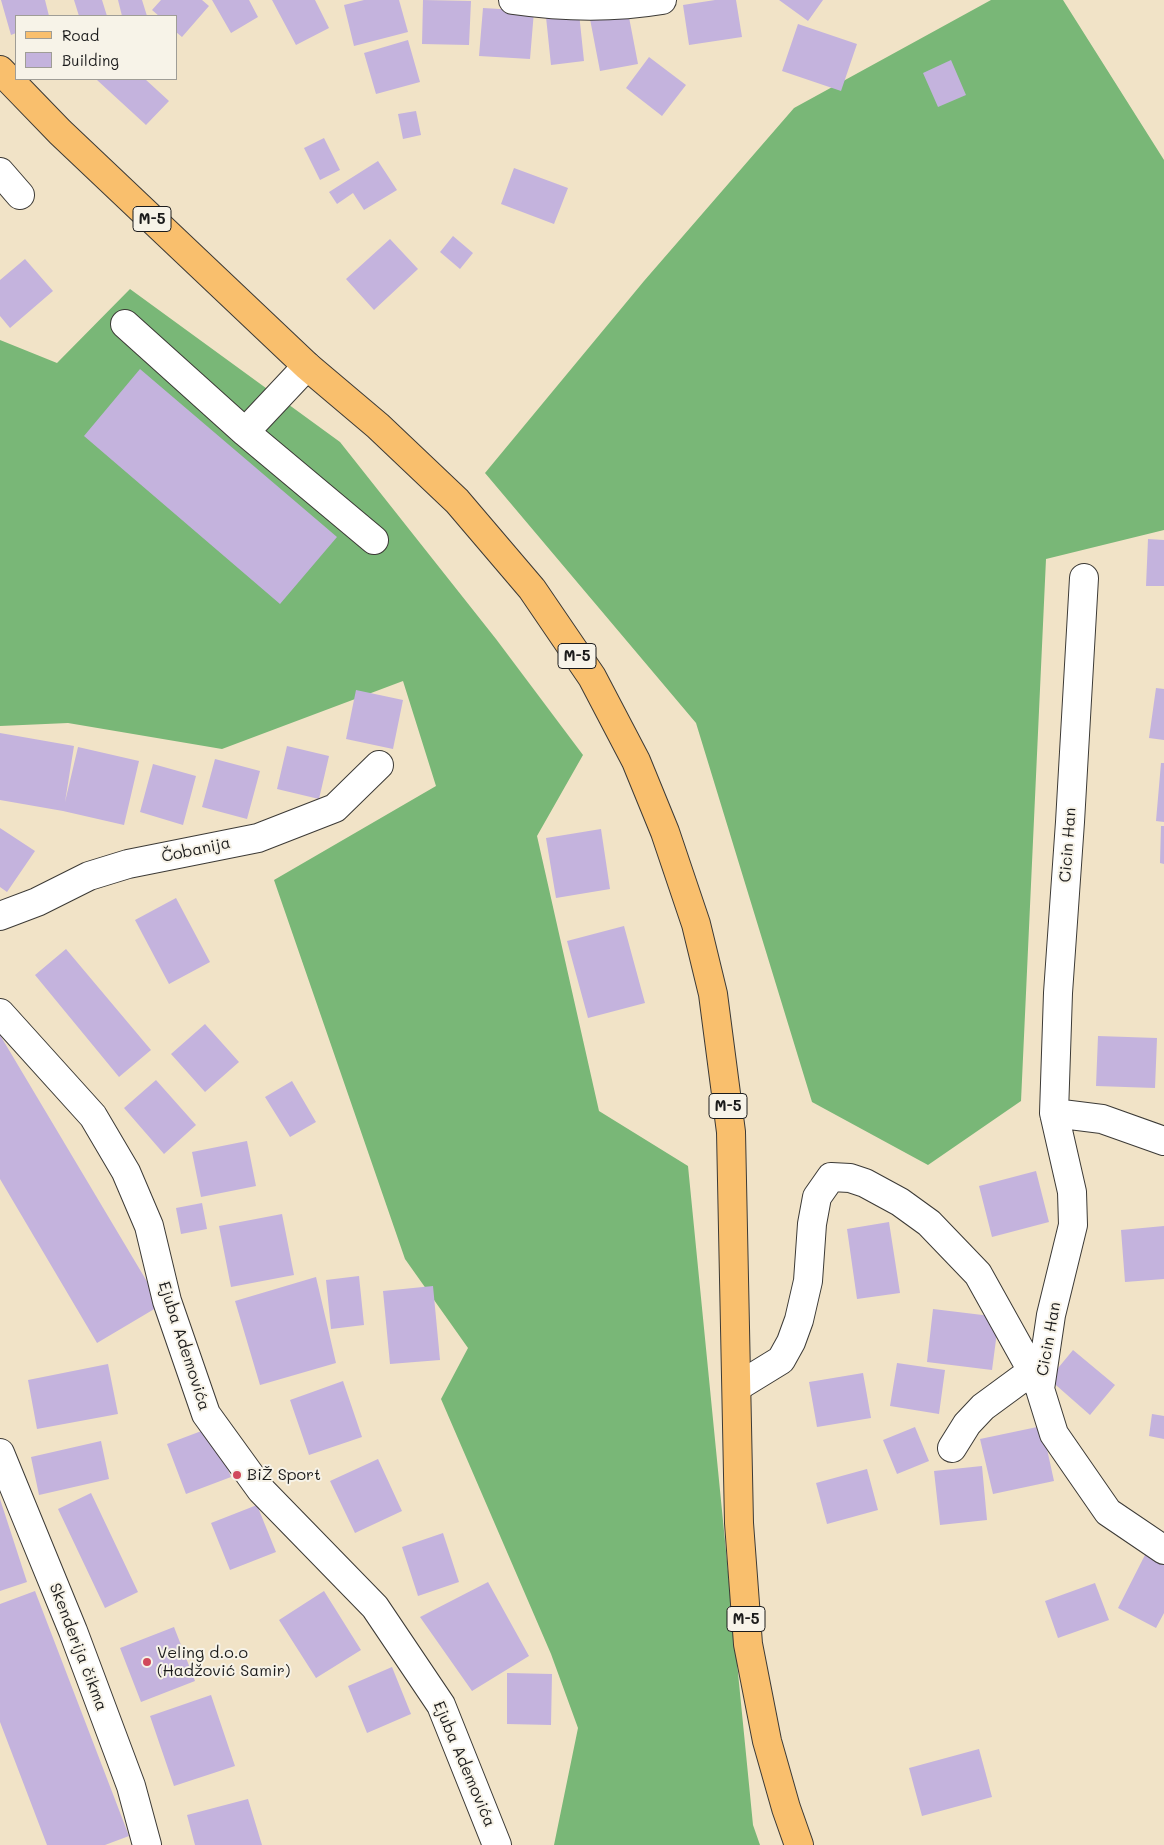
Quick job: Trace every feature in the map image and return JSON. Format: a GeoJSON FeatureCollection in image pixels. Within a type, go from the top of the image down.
{"type":"FeatureCollection","features":[{"type":"Feature","properties":{"kind":"main road","name":"M-5"},"geometry":{"type":"LineString","coordinates":[[0,70],[60,132],[307,366],[378,426],[457,500],[532,590],[592,677],[636,761],[665,832],[696,924],[714,994],[731,1132],[739,1523],[748,1644],[768,1741],[786,1808],[799,1845]]}},
{"type":"Feature","properties":{"kind":"street"},"geometry":{"type":"LineString","coordinates":[[513,0],[568,6],[643,3],[662,0]]}},
{"type":"Feature","properties":{"kind":"street"},"geometry":{"type":"LineString","coordinates":[[0,172],[20,195]]}},
{"type":"Feature","properties":{"kind":"street"},"geometry":{"type":"LineString","coordinates":[[125,324],[245,432],[374,540]]}},
{"type":"Feature","properties":{"kind":"street"},"geometry":{"type":"LineString","coordinates":[[245,432],[307,366]]}},
{"type":"Feature","properties":{"kind":"street","name":"Cicin Han"},"geometry":{"type":"LineString","coordinates":[[1084,578],[1058,993],[1054,1113],[1072,1192],[1073,1225],[1036,1380],[1054,1434],[1108,1512],[1164,1550]]}},
{"type":"Feature","properties":{"kind":"street","name":"Čobanija"},"geometry":{"type":"LineString","coordinates":[[0,916],[37,902],[89,876],[128,864],[258,838],[335,808],[379,766]]}},
{"type":"Feature","properties":{"kind":"street","name":"Ejuba Ademovića"},"geometry":{"type":"LineString","coordinates":[[0,1013],[92,1116],[126,1172],[149,1226],[167,1301],[206,1414],[262,1490],[375,1607],[441,1705],[497,1845]]}},
{"type":"Feature","properties":{"kind":"street"},"geometry":{"type":"LineString","coordinates":[[1054,1113],[1102,1119],[1164,1141]]}},
{"type":"Feature","properties":{"kind":"street"},"geometry":{"type":"LineString","coordinates":[[737,1387],[781,1360],[791,1342],[799,1320],[808,1281],[812,1224],[817,1197],[831,1178],[850,1178],[865,1183],[900,1202],[929,1223],[978,1274],[1036,1380],[983,1407],[967,1424],[952,1448]]}},
{"type":"Feature","properties":{"kind":"street","name":"Skenderija čikma"},"geometry":{"type":"LineString","coordinates":[[0,1453],[73,1630],[131,1786],[147,1845]]}},
{"type":"Feature","properties":{"kind":"green space"},"geometry":{"type":"Polygon","coordinates":[[[991,0],[1063,0],[1164,160],[1164,530],[1046,559],[1021,1101],[928,1165],[812,1102],[696,723],[485,473],[644,281],[794,108],[991,0]]]}},
{"type":"Feature","properties":{"kind":"green space"},"geometry":{"type":"Polygon","coordinates":[[[130,289],[340,442],[496,639],[583,755],[537,836],[599,1111],[688,1166],[753,1825],[760,1845],[554,1845],[578,1728],[551,1654],[441,1399],[468,1348],[405,1259],[274,880],[436,786],[403,681],[222,749],[68,723],[0,726],[0,340],[57,363],[130,289]]]}},
{"type":"Feature","properties":{"kind":"building"},"geometry":{"type":"Polygon","coordinates":[[[1,0],[45,0],[49,15],[15,15],[15,33],[11,35],[1,0]]]}},
{"type":"Feature","properties":{"kind":"building"},"geometry":{"type":"Polygon","coordinates":[[[74,0],[102,0],[107,15],[79,15],[74,0]]]}},
{"type":"Feature","properties":{"kind":"building"},"geometry":{"type":"Polygon","coordinates":[[[118,0],[142,0],[147,15],[122,15],[118,0]]]}},
{"type":"Feature","properties":{"kind":"building"},"geometry":{"type":"Polygon","coordinates":[[[161,0],[202,0],[209,6],[182,37],[178,34],[178,15],[158,15],[152,10],[161,0]]]}},
{"type":"Feature","properties":{"kind":"building"},"geometry":{"type":"Polygon","coordinates":[[[212,0],[249,0],[258,17],[231,33],[212,0]]]}},
{"type":"Feature","properties":{"kind":"building"},"geometry":{"type":"Polygon","coordinates":[[[272,0],[315,0],[329,28],[296,45],[272,0]]]}},
{"type":"Feature","properties":{"kind":"building"},"geometry":{"type":"Polygon","coordinates":[[[364,0],[399,0],[408,32],[354,46],[344,5],[364,0]]]}},
{"type":"Feature","properties":{"kind":"building"},"geometry":{"type":"Polygon","coordinates":[[[423,0],[471,1],[469,45],[422,44],[423,0]]]}},
{"type":"Feature","properties":{"kind":"building"},"geometry":{"type":"Polygon","coordinates":[[[715,0],[736,0],[742,37],[689,45],[683,5],[715,0]]]}},
{"type":"Feature","properties":{"kind":"building"},"geometry":{"type":"Polygon","coordinates":[[[779,0],[823,0],[808,21],[779,0]]]}},
{"type":"Feature","properties":{"kind":"building"},"geometry":{"type":"Polygon","coordinates":[[[483,8],[534,11],[530,59],[479,56],[483,8]]]}},
{"type":"Feature","properties":{"kind":"building"},"geometry":{"type":"Polygon","coordinates":[[[628,12],[638,64],[600,71],[590,19],[628,12]]]}},
{"type":"Feature","properties":{"kind":"building"},"geometry":{"type":"Polygon","coordinates":[[[579,13],[584,61],[551,65],[546,17],[579,13]]]}},
{"type":"Feature","properties":{"kind":"building"},"geometry":{"type":"Polygon","coordinates":[[[798,24],[857,44],[841,91],[782,71],[798,24]]]}},
{"type":"Feature","properties":{"kind":"building"},"geometry":{"type":"Polygon","coordinates":[[[408,40],[420,82],[376,94],[364,53],[408,40]]]}},
{"type":"Feature","properties":{"kind":"building"},"geometry":{"type":"Polygon","coordinates":[[[649,57],[686,85],[662,116],[626,88],[649,57]]]}},
{"type":"Feature","properties":{"kind":"building"},"geometry":{"type":"Polygon","coordinates":[[[951,60],[966,95],[938,107],[923,73],[951,60]]]}},
{"type":"Feature","properties":{"kind":"building"},"geometry":{"type":"Polygon","coordinates":[[[97,80],[146,80],[169,101],[146,125],[97,80]]]}},
{"type":"Feature","properties":{"kind":"building"},"geometry":{"type":"Polygon","coordinates":[[[416,111],[421,135],[403,139],[398,114],[416,111]]]}},
{"type":"Feature","properties":{"kind":"building"},"geometry":{"type":"Polygon","coordinates":[[[324,138],[340,170],[320,180],[304,148],[324,138]]]}},
{"type":"Feature","properties":{"kind":"building"},"geometry":{"type":"Polygon","coordinates":[[[378,161],[397,190],[364,210],[353,193],[337,204],[329,192],[378,161]]]}},
{"type":"Feature","properties":{"kind":"building"},"geometry":{"type":"Polygon","coordinates":[[[514,168],[568,188],[554,224],[501,204],[514,168]]]}},
{"type":"Feature","properties":{"kind":"building"},"geometry":{"type":"Polygon","coordinates":[[[453,236],[473,253],[460,269],[440,252],[453,236]]]}},
{"type":"Feature","properties":{"kind":"building"},"geometry":{"type":"Polygon","coordinates":[[[390,239],[418,269],[374,310],[346,279],[390,239]]]}},
{"type":"Feature","properties":{"kind":"building"},"geometry":{"type":"Polygon","coordinates":[[[25,259],[53,291],[10,328],[0,316],[0,280],[25,259]]]}},
{"type":"Feature","properties":{"kind":"building"},"geometry":{"type":"Polygon","coordinates":[[[140,369],[337,537],[280,604],[84,436],[140,369]]]}},
{"type":"Feature","properties":{"kind":"building"},"geometry":{"type":"Polygon","coordinates":[[[1148,539],[1164,540],[1164,586],[1146,586],[1148,539]]]}},
{"type":"Feature","properties":{"kind":"building"},"geometry":{"type":"Polygon","coordinates":[[[1156,688],[1164,689],[1164,740],[1149,738],[1156,688]]]}},
{"type":"Feature","properties":{"kind":"building"},"geometry":{"type":"Polygon","coordinates":[[[356,690],[403,700],[393,749],[346,739],[356,690]]]}},
{"type":"Feature","properties":{"kind":"building"},"geometry":{"type":"Polygon","coordinates":[[[0,733],[74,746],[65,802],[78,747],[139,761],[124,825],[63,811],[0,800],[0,733]]]}},
{"type":"Feature","properties":{"kind":"building"},"geometry":{"type":"Polygon","coordinates":[[[287,746],[329,756],[319,799],[277,789],[287,746]]]}},
{"type":"Feature","properties":{"kind":"building"},"geometry":{"type":"Polygon","coordinates":[[[215,759],[260,771],[247,819],[202,807],[215,759]]]}},
{"type":"Feature","properties":{"kind":"building"},"geometry":{"type":"Polygon","coordinates":[[[1161,763],[1164,763],[1164,822],[1156,821],[1161,763]]]}},
{"type":"Feature","properties":{"kind":"building"},"geometry":{"type":"Polygon","coordinates":[[[153,764],[196,776],[183,825],[140,812],[153,764]]]}},
{"type":"Feature","properties":{"kind":"building"},"geometry":{"type":"Polygon","coordinates":[[[1161,826],[1164,826],[1164,864],[1160,863],[1161,826]]]}},
{"type":"Feature","properties":{"kind":"building"},"geometry":{"type":"Polygon","coordinates":[[[0,828],[35,851],[7,892],[0,887],[0,828]]]}},
{"type":"Feature","properties":{"kind":"building"},"geometry":{"type":"Polygon","coordinates":[[[601,829],[610,889],[556,898],[546,838],[601,829]]]}},
{"type":"Feature","properties":{"kind":"building"},"geometry":{"type":"Polygon","coordinates":[[[176,898],[210,962],[169,984],[135,920],[176,898]]]}},
{"type":"Feature","properties":{"kind":"building"},"geometry":{"type":"Polygon","coordinates":[[[624,926],[645,1003],[588,1018],[567,941],[624,926]]]}},
{"type":"Feature","properties":{"kind":"building"},"geometry":{"type":"Polygon","coordinates":[[[66,949],[151,1050],[119,1077],[35,975],[66,949]]]}},
{"type":"Feature","properties":{"kind":"building"},"geometry":{"type":"Polygon","coordinates":[[[205,1024],[239,1062],[205,1092],[171,1054],[205,1024]]]}},
{"type":"Feature","properties":{"kind":"building"},"geometry":{"type":"Polygon","coordinates":[[[0,1035],[161,1305],[97,1343],[0,1179],[0,1035]]]}},
{"type":"Feature","properties":{"kind":"building"},"geometry":{"type":"Polygon","coordinates":[[[1098,1036],[1157,1038],[1155,1088],[1096,1086],[1098,1036]]]}},
{"type":"Feature","properties":{"kind":"building"},"geometry":{"type":"Polygon","coordinates":[[[156,1080],[196,1125],[164,1154],[124,1108],[156,1080]]]}},
{"type":"Feature","properties":{"kind":"building"},"geometry":{"type":"Polygon","coordinates":[[[292,1081],[316,1122],[290,1137],[265,1097],[292,1081]]]}},
{"type":"Feature","properties":{"kind":"building"},"geometry":{"type":"Polygon","coordinates":[[[247,1141],[256,1186],[201,1197],[192,1152],[247,1141]]]}},
{"type":"Feature","properties":{"kind":"building"},"geometry":{"type":"Polygon","coordinates":[[[1036,1171],[1049,1222],[992,1237],[979,1186],[1036,1171]]]}},
{"type":"Feature","properties":{"kind":"building"},"geometry":{"type":"Polygon","coordinates":[[[202,1203],[207,1229],[181,1234],[176,1208],[202,1203]]]}},
{"type":"Feature","properties":{"kind":"building"},"geometry":{"type":"Polygon","coordinates":[[[282,1214],[294,1275],[231,1287],[219,1226],[282,1214]]]}},
{"type":"Feature","properties":{"kind":"building"},"geometry":{"type":"Polygon","coordinates":[[[889,1222],[900,1293],[857,1299],[847,1229],[889,1222]]]}},
{"type":"Feature","properties":{"kind":"building"},"geometry":{"type":"Polygon","coordinates":[[[1164,1226],[1164,1279],[1125,1282],[1121,1230],[1164,1226]]]}},
{"type":"Feature","properties":{"kind":"building"},"geometry":{"type":"Polygon","coordinates":[[[359,1276],[364,1325],[331,1329],[326,1280],[359,1276]]]}},
{"type":"Feature","properties":{"kind":"building"},"geometry":{"type":"Polygon","coordinates":[[[316,1277],[336,1363],[260,1385],[235,1301],[316,1277]]]}},
{"type":"Feature","properties":{"kind":"building"},"geometry":{"type":"Polygon","coordinates":[[[433,1286],[440,1360],[390,1364],[383,1291],[433,1286]]]}},
{"type":"Feature","properties":{"kind":"building"},"geometry":{"type":"Polygon","coordinates":[[[933,1309],[999,1317],[992,1370],[927,1362],[933,1309]]]}},
{"type":"Feature","properties":{"kind":"building"},"geometry":{"type":"Polygon","coordinates":[[[1073,1350],[1115,1385],[1090,1415],[1049,1379],[1073,1350]]]}},
{"type":"Feature","properties":{"kind":"building"},"geometry":{"type":"Polygon","coordinates":[[[897,1363],[945,1370],[939,1414],[890,1406],[897,1363]]]}},
{"type":"Feature","properties":{"kind":"building"},"geometry":{"type":"Polygon","coordinates":[[[108,1364],[118,1414],[37,1429],[28,1380],[108,1364]]]}},
{"type":"Feature","properties":{"kind":"building"},"geometry":{"type":"Polygon","coordinates":[[[863,1373],[871,1418],[817,1427],[809,1382],[863,1373]]]}},
{"type":"Feature","properties":{"kind":"building"},"geometry":{"type":"Polygon","coordinates":[[[343,1381],[362,1437],[309,1455],[290,1400],[343,1381]]]}},
{"type":"Feature","properties":{"kind":"building"},"geometry":{"type":"Polygon","coordinates":[[[1152,1414],[1164,1416],[1164,1439],[1149,1436],[1152,1414]]]}},
{"type":"Feature","properties":{"kind":"building"},"geometry":{"type":"Polygon","coordinates":[[[1042,1426],[1054,1481],[993,1494],[980,1439],[1042,1426]]]}},
{"type":"Feature","properties":{"kind":"building"},"geometry":{"type":"Polygon","coordinates":[[[212,1427],[231,1477],[186,1494],[167,1444],[212,1427]]]}},
{"type":"Feature","properties":{"kind":"building"},"geometry":{"type":"Polygon","coordinates":[[[915,1427],[929,1461],[897,1474],[883,1440],[915,1427]]]}},
{"type":"Feature","properties":{"kind":"building"},"geometry":{"type":"Polygon","coordinates":[[[101,1441],[109,1479],[39,1495],[31,1457],[101,1441]]]}},
{"type":"Feature","properties":{"kind":"building"},"geometry":{"type":"Polygon","coordinates":[[[378,1459],[402,1511],[355,1533],[330,1481],[378,1459]]]}},
{"type":"Feature","properties":{"kind":"building"},"geometry":{"type":"Polygon","coordinates":[[[982,1466],[987,1520],[940,1525],[934,1471],[982,1466]]]}},
{"type":"Feature","properties":{"kind":"building"},"geometry":{"type":"Polygon","coordinates":[[[867,1469],[878,1510],[827,1524],[816,1483],[867,1469]]]}},
{"type":"Feature","properties":{"kind":"building"},"geometry":{"type":"Polygon","coordinates":[[[91,1493],[138,1592],[105,1608],[58,1509],[91,1493]]]}},
{"type":"Feature","properties":{"kind":"building"},"geometry":{"type":"Polygon","coordinates":[[[0,1499],[27,1582],[0,1591],[0,1499]]]}},
{"type":"Feature","properties":{"kind":"building"},"geometry":{"type":"Polygon","coordinates":[[[257,1505],[276,1552],[230,1570],[211,1523],[257,1505]]]}},
{"type":"Feature","properties":{"kind":"building"},"geometry":{"type":"Polygon","coordinates":[[[443,1533],[459,1582],[418,1596],[402,1547],[443,1533]]]}},
{"type":"Feature","properties":{"kind":"building"},"geometry":{"type":"Polygon","coordinates":[[[1146,1553],[1164,1563],[1164,1613],[1156,1628],[1118,1608],[1146,1553]]]}},
{"type":"Feature","properties":{"kind":"building"},"geometry":{"type":"Polygon","coordinates":[[[488,1582],[529,1656],[472,1691],[420,1617],[488,1582]]]}},
{"type":"Feature","properties":{"kind":"building"},"geometry":{"type":"Polygon","coordinates":[[[1095,1583],[1109,1620],[1058,1638],[1045,1601],[1095,1583]]]}},
{"type":"Feature","properties":{"kind":"building"},"geometry":{"type":"Polygon","coordinates":[[[35,1591],[129,1836],[105,1845],[47,1845],[0,1722],[0,1604],[35,1591]]]}},
{"type":"Feature","properties":{"kind":"building"},"geometry":{"type":"Polygon","coordinates":[[[324,1591],[361,1650],[316,1678],[279,1620],[324,1591]]]}},
{"type":"Feature","properties":{"kind":"building"},"geometry":{"type":"Polygon","coordinates":[[[174,1627],[195,1681],[141,1702],[120,1648],[174,1627]]]}},
{"type":"Feature","properties":{"kind":"building"},"geometry":{"type":"Polygon","coordinates":[[[392,1667],[411,1714],[367,1733],[348,1686],[392,1667]]]}},
{"type":"Feature","properties":{"kind":"building"},"geometry":{"type":"Polygon","coordinates":[[[507,1673],[552,1674],[551,1725],[507,1724],[507,1673]]]}},
{"type":"Feature","properties":{"kind":"building"},"geometry":{"type":"Polygon","coordinates":[[[211,1695],[235,1766],[174,1786],[150,1716],[211,1695]]]}},
{"type":"Feature","properties":{"kind":"building"},"geometry":{"type":"Polygon","coordinates":[[[979,1749],[992,1797],[922,1816],[909,1768],[979,1749]]]}},
{"type":"Feature","properties":{"kind":"building"},"geometry":{"type":"Polygon","coordinates":[[[248,1799],[262,1845],[195,1845],[187,1815],[248,1799]]]}},
{"type":"Feature","properties":{"kind":"place","name":"BiŽ Sport"},"geometry":{"type":"Point","coordinates":[237,1475]}},
{"type":"Feature","properties":{"kind":"place","name":"Veling d.o.o (Hadžović Samir)"},"geometry":{"type":"Point","coordinates":[147,1662]}}]}
